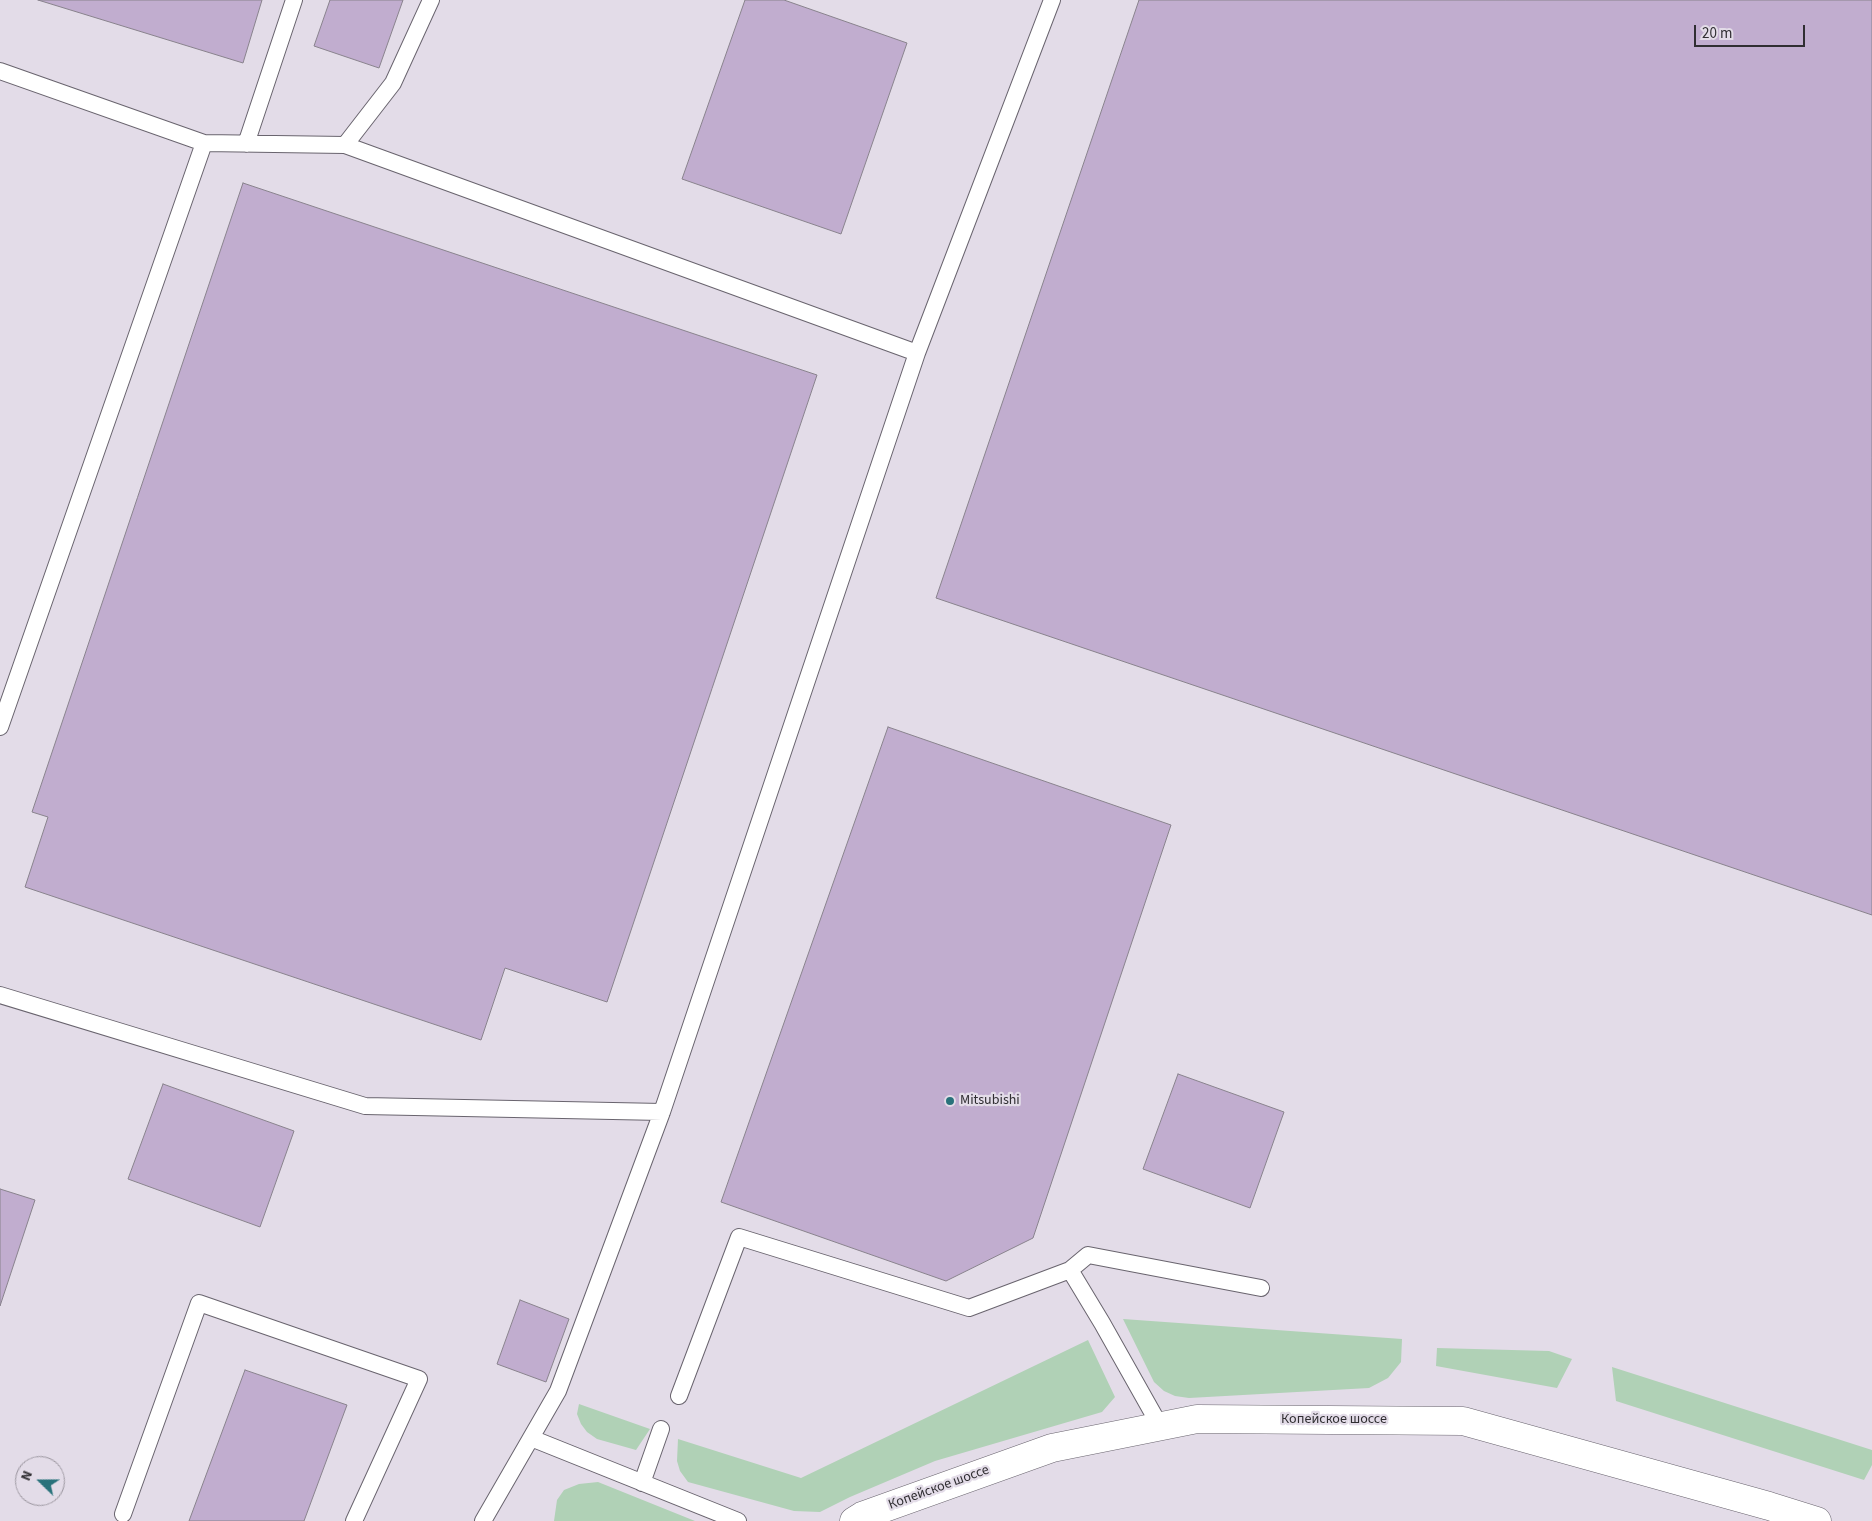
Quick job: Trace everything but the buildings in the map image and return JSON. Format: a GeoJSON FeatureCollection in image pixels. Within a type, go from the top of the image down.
{"type":"FeatureCollection","features":[{"type":"Feature","properties":{"kind":"street","name":"Копейское шоссе"},"geometry":{"type":"LineString","coordinates":[[854,1521],[862,1516],[1052,1448],[1198,1419],[1463,1421],[1765,1513],[1817,1521]]}},
{"type":"Feature","properties":{"kind":"lane"},"geometry":{"type":"LineString","coordinates":[[246,144],[294,0]]}},
{"type":"Feature","properties":{"kind":"lane"},"geometry":{"type":"LineString","coordinates":[[344,145],[393,84],[431,0]]}},
{"type":"Feature","properties":{"kind":"lane"},"geometry":{"type":"LineString","coordinates":[[485,1520],[558,1392],[662,1112],[917,353],[1052,0]]}},
{"type":"Feature","properties":{"kind":"lane"},"geometry":{"type":"LineString","coordinates":[[0,71],[204,143],[344,145],[917,353]]}},
{"type":"Feature","properties":{"kind":"lane"},"geometry":{"type":"LineString","coordinates":[[0,727],[204,143]]}},
{"type":"Feature","properties":{"kind":"lane"},"geometry":{"type":"LineString","coordinates":[[0,995],[365,1106],[662,1112]]}},
{"type":"Feature","properties":{"kind":"lane"},"geometry":{"type":"LineString","coordinates":[[679,1396],[739,1237],[969,1308],[1070,1270],[1088,1255],[1261,1288]]}},
{"type":"Feature","properties":{"kind":"lane"},"geometry":{"type":"LineString","coordinates":[[1070,1270],[1160,1426]]}},
{"type":"Feature","properties":{"kind":"lane"},"geometry":{"type":"LineString","coordinates":[[123,1514],[199,1303],[419,1379],[354,1521]]}},
{"type":"Feature","properties":{"kind":"lane"},"geometry":{"type":"LineString","coordinates":[[642,1482],[661,1430]]}},
{"type":"Feature","properties":{"kind":"lane"},"geometry":{"type":"LineString","coordinates":[[532,1438],[738,1521]]}},
{"type":"Feature","properties":{"kind":"green space"},"geometry":{"type":"Polygon","coordinates":[[[1123,1319],[1402,1339],[1401,1362],[1388,1378],[1369,1388],[1189,1398],[1175,1396],[1164,1391],[1154,1382],[1123,1319]]]}},
{"type":"Feature","properties":{"kind":"green space"},"geometry":{"type":"Polygon","coordinates":[[[1088,1340],[1115,1397],[1102,1412],[935,1461],[850,1497],[820,1512],[794,1511],[688,1482],[680,1471],[677,1461],[678,1439],[801,1478],[1088,1340]]]}},
{"type":"Feature","properties":{"kind":"green space"},"geometry":{"type":"Polygon","coordinates":[[[1437,1348],[1549,1351],[1572,1359],[1557,1388],[1436,1366],[1437,1348]]]}},
{"type":"Feature","properties":{"kind":"green space"},"geometry":{"type":"Polygon","coordinates":[[[1612,1367],[1872,1450],[1872,1465],[1864,1480],[1616,1401],[1612,1367]]]}},
{"type":"Feature","properties":{"kind":"green space"},"geometry":{"type":"Polygon","coordinates":[[[579,1404],[650,1429],[636,1450],[597,1439],[587,1432],[581,1424],[577,1414],[579,1404]]]}},
{"type":"Feature","properties":{"kind":"green space"},"geometry":{"type":"Polygon","coordinates":[[[598,1482],[695,1521],[554,1521],[557,1500],[564,1490],[579,1484],[598,1482]]]}},
{"type":"Feature","properties":{"kind":"place","name":"Mitsubishi"},"geometry":{"type":"Point","coordinates":[950,1101]}}]}
